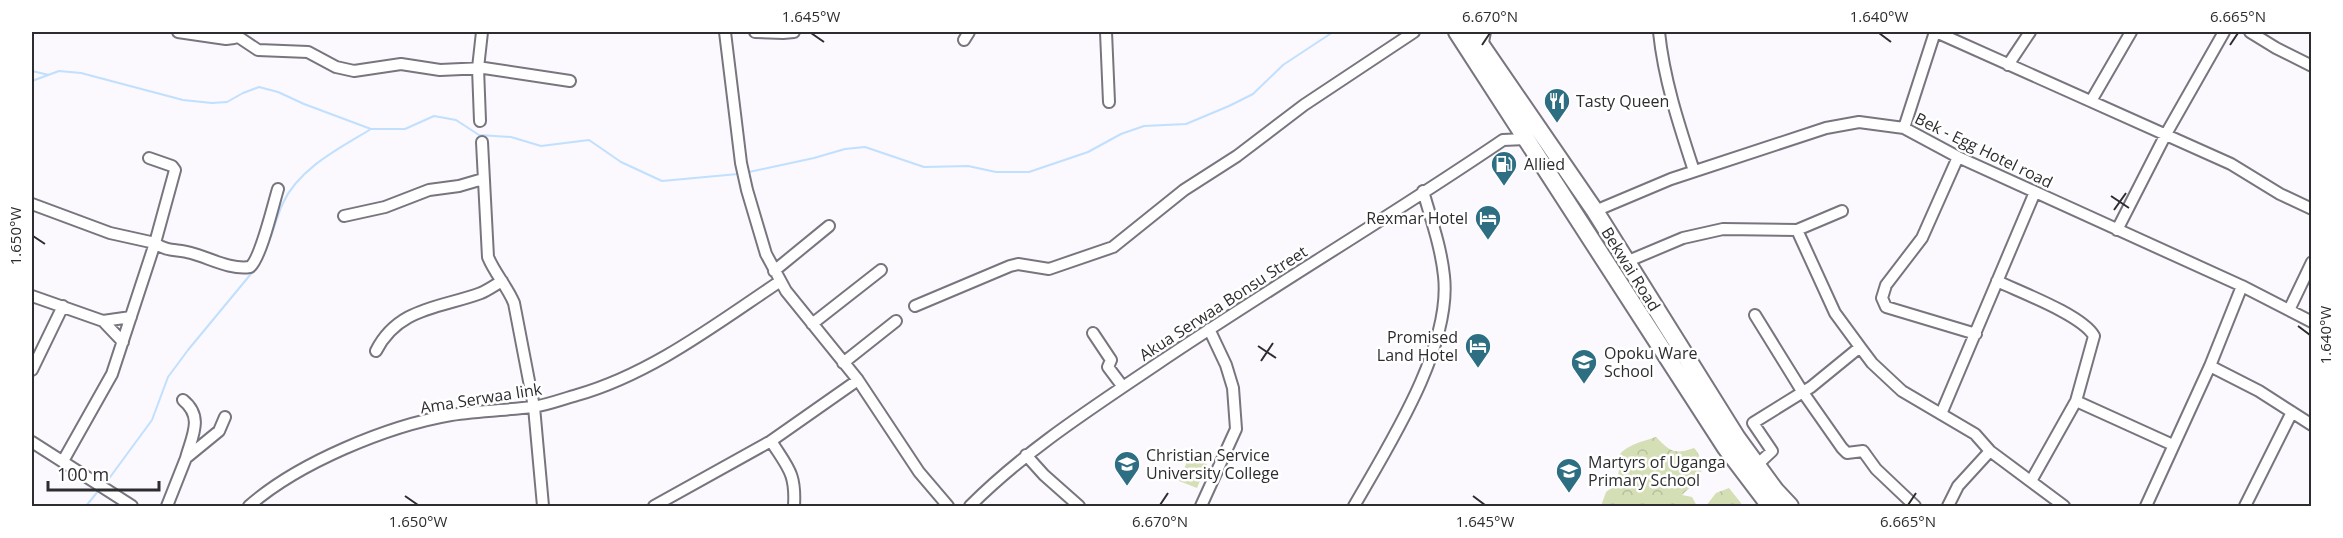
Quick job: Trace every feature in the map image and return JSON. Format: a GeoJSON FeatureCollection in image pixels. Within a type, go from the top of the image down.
{"type":"FeatureCollection","features":[{"type":"Feature","properties":{"kind":"highway","name":"Bekwai Road"},"geometry":{"type":"LineString","coordinates":[[1457,32],[1726,448],[1770,507]]}},
{"type":"Feature","properties":{"kind":"highway","name":"Bekwai Road"},"geometry":{"type":"LineString","coordinates":[[1472,32],[1484,39],[1737,438],[1790,507]]}},
{"type":"Feature","properties":{"kind":"highway"},"geometry":{"type":"LineString","coordinates":[[1622,289],[1637,279]]}},
{"type":"Feature","properties":{"kind":"street"},"geometry":{"type":"LineString","coordinates":[[178,32],[226,39],[238,34],[258,50],[308,52],[336,67],[354,70],[395,64],[440,70],[478,68],[570,81]]}},
{"type":"Feature","properties":{"kind":"street"},"geometry":{"type":"LineString","coordinates":[[480,121],[478,68],[482,32]]}},
{"type":"Feature","properties":{"kind":"street"},"geometry":{"type":"LineString","coordinates":[[725,32],[741,163],[760,237],[779,282],[858,380],[919,472],[948,507]]}},
{"type":"Feature","properties":{"kind":"street"},"geometry":{"type":"LineString","coordinates":[[754,32],[794,32]]}},
{"type":"Feature","properties":{"kind":"street"},"geometry":{"type":"LineString","coordinates":[[1106,32],[1109,102]]}},
{"type":"Feature","properties":{"kind":"street"},"geometry":{"type":"LineString","coordinates":[[915,306],[1010,266],[1018,264],[1050,269],[1113,247],[1184,190],[1237,156],[1304,105],[1414,32]]}},
{"type":"Feature","properties":{"kind":"street"},"geometry":{"type":"LineString","coordinates":[[1659,32],[1674,108],[1694,171]]}},
{"type":"Feature","properties":{"kind":"street"},"geometry":{"type":"LineString","coordinates":[[1904,128],[1936,32],[2231,164],[2280,194],[2312,209]]}},
{"type":"Feature","properties":{"kind":"street"},"geometry":{"type":"LineString","coordinates":[[2008,65],[2030,32]]}},
{"type":"Feature","properties":{"kind":"street"},"geometry":{"type":"LineString","coordinates":[[2091,101],[2131,32]]}},
{"type":"Feature","properties":{"kind":"street"},"geometry":{"type":"LineString","coordinates":[[2117,230],[2166,134],[2224,32]]}},
{"type":"Feature","properties":{"kind":"street"},"geometry":{"type":"LineString","coordinates":[[2250,32],[2312,66]]}},
{"type":"Feature","properties":{"kind":"street"},"geometry":{"type":"LineString","coordinates":[[1513,118],[1503,140],[1527,139]]}},
{"type":"Feature","properties":{"kind":"street","name":"Bek - Egg Hotel road"},"geometry":{"type":"LineString","coordinates":[[1595,211],[1637,192],[1694,171],[1826,128],[1859,122],[1904,128],[1958,157],[2242,286],[2312,322]]}},
{"type":"Feature","properties":{"kind":"street","name":"Akua Serwaa Bonsu Street"},"geometry":{"type":"LineString","coordinates":[[970,507],[1026,454],[1123,387],[1503,140]]}},
{"type":"Feature","properties":{"kind":"street"},"geometry":{"type":"LineString","coordinates":[[482,141],[488,257],[492,268],[508,289],[514,303],[534,407],[543,507]]}},
{"type":"Feature","properties":{"kind":"street"},"geometry":{"type":"LineString","coordinates":[[1958,157],[1922,238],[1886,285],[1882,298],[1886,306],[1976,334]]}},
{"type":"Feature","properties":{"kind":"street"},"geometry":{"type":"LineString","coordinates":[[63,461],[106,385],[123,342],[155,243],[175,170],[172,166],[149,158]]}},
{"type":"Feature","properties":{"kind":"street"},"geometry":{"type":"LineString","coordinates":[[344,216],[385,207],[429,190],[459,186],[483,179]]}},
{"type":"Feature","properties":{"kind":"street"},"geometry":{"type":"LineString","coordinates":[[32,204],[111,233],[155,243],[168,250],[187,252],[229,266],[250,267],[254,264],[259,252],[278,189]]}},
{"type":"Feature","properties":{"kind":"street"},"geometry":{"type":"LineString","coordinates":[[1354,507],[1417,392],[1433,352],[1444,296],[1444,276],[1423,191]]}},
{"type":"Feature","properties":{"kind":"street"},"geometry":{"type":"LineString","coordinates":[[1941,414],[2036,192]]}},
{"type":"Feature","properties":{"kind":"street"},"geometry":{"type":"LineString","coordinates":[[1626,262],[1683,238],[1723,229],[1797,230],[1842,211]]}},
{"type":"Feature","properties":{"kind":"street"},"geometry":{"type":"LineString","coordinates":[[774,271],[829,226]]}},
{"type":"Feature","properties":{"kind":"street"},"geometry":{"type":"LineString","coordinates":[[1797,230],[1835,313],[1872,363],[1902,391],[1975,434],[1990,450],[2064,507]]}},
{"type":"Feature","properties":{"kind":"street"},"geometry":{"type":"LineString","coordinates":[[2289,310],[2312,262]]}},
{"type":"Feature","properties":{"kind":"street"},"geometry":{"type":"LineString","coordinates":[[812,324],[881,270]]}},
{"type":"Feature","properties":{"kind":"street"},"geometry":{"type":"LineString","coordinates":[[376,351],[381,342],[404,319],[438,304],[483,292],[502,280]]}},
{"type":"Feature","properties":{"kind":"street"},"geometry":{"type":"LineString","coordinates":[[1997,281],[2061,311],[2090,328],[2094,336],[2076,401],[2031,482]]}},
{"type":"Feature","properties":{"kind":"street","name":"Ama Serwaa link"},"geometry":{"type":"LineString","coordinates":[[249,507],[288,477],[391,431],[451,416],[534,407],[579,395],[643,368],[717,324],[779,282]]}},
{"type":"Feature","properties":{"kind":"street"},"geometry":{"type":"LineString","coordinates":[[2146,507],[2210,366],[2242,286]]}},
{"type":"Feature","properties":{"kind":"street"},"geometry":{"type":"LineString","coordinates":[[32,296],[103,321],[123,342]]}},
{"type":"Feature","properties":{"kind":"street"},"geometry":{"type":"LineString","coordinates":[[32,370],[63,306]]}},
{"type":"Feature","properties":{"kind":"street"},"geometry":{"type":"LineString","coordinates":[[1755,315],[1802,392],[1842,448],[1847,453],[1863,451],[1876,469],[1915,507]]}},
{"type":"Feature","properties":{"kind":"street"},"geometry":{"type":"LineString","coordinates":[[103,321],[131,317]]}},
{"type":"Feature","properties":{"kind":"street"},"geometry":{"type":"LineString","coordinates":[[843,363],[896,321]]}},
{"type":"Feature","properties":{"kind":"street"},"geometry":{"type":"LineString","coordinates":[[1202,507],[1236,429],[1233,388],[1227,365],[1209,329]]}},
{"type":"Feature","properties":{"kind":"street"},"geometry":{"type":"LineString","coordinates":[[1093,333],[1111,360],[1108,367],[1123,387]]}},
{"type":"Feature","properties":{"kind":"street"},"geometry":{"type":"LineString","coordinates":[[1757,465],[1772,451],[1753,423],[1811,387],[1860,347]]}},
{"type":"Feature","properties":{"kind":"street"},"geometry":{"type":"LineString","coordinates":[[2210,366],[2259,391],[2312,425]]}},
{"type":"Feature","properties":{"kind":"street"},"geometry":{"type":"LineString","coordinates":[[654,507],[771,441],[858,380]]}},
{"type":"Feature","properties":{"kind":"street"},"geometry":{"type":"LineString","coordinates":[[167,507],[186,458],[196,417],[183,400]]}},
{"type":"Feature","properties":{"kind":"street"},"geometry":{"type":"LineString","coordinates":[[2076,401],[2174,445]]}},
{"type":"Feature","properties":{"kind":"street"},"geometry":{"type":"LineString","coordinates":[[2245,507],[2292,412]]}},
{"type":"Feature","properties":{"kind":"street"},"geometry":{"type":"LineString","coordinates":[[186,458],[219,431],[225,417]]}},
{"type":"Feature","properties":{"kind":"street"},"geometry":{"type":"LineString","coordinates":[[771,441],[793,477],[794,507]]}},
{"type":"Feature","properties":{"kind":"street"},"geometry":{"type":"LineString","coordinates":[[32,442],[132,507]]}},
{"type":"Feature","properties":{"kind":"street"},"geometry":{"type":"LineString","coordinates":[[1948,507],[1958,486],[1990,450]]}},
{"type":"Feature","properties":{"kind":"street"},"geometry":{"type":"LineString","coordinates":[[1026,454],[1044,475],[1079,507]]}},
{"type":"Feature","properties":{"kind":"green space"},"geometry":{"type":"Polygon","coordinates":[[[1656,437],[1673,451],[1694,448],[1697,451],[1702,464],[1701,473],[1697,481],[1682,495],[1692,497],[1697,506],[1601,506],[1606,492],[1617,484],[1619,469],[1613,466],[1616,459],[1630,446],[1656,437]]]}},
{"type":"Feature","properties":{"kind":"green space"},"geometry":{"type":"Polygon","coordinates":[[[1189,457],[1207,464],[1197,488],[1179,481],[1189,457]]]}},
{"type":"Feature","properties":{"kind":"green space"},"geometry":{"type":"Polygon","coordinates":[[[1729,488],[1741,506],[1706,506],[1716,493],[1729,488]]]}},
{"type":"Feature","properties":{"kind":"waterway"},"geometry":{"type":"LineString","coordinates":[[749,172],[845,149],[865,147],[924,167],[968,166],[996,172],[1029,172],[1088,152],[1121,134],[1144,126],[1186,124],[1229,106],[1253,94],[1283,65],[1333,32]]}},
{"type":"Feature","properties":{"kind":"waterway"},"geometry":{"type":"LineString","coordinates":[[32,71],[49,75]]}},
{"type":"Feature","properties":{"kind":"waterway"},"geometry":{"type":"LineString","coordinates":[[32,81],[59,71],[81,73],[183,100],[212,103],[227,102],[259,87],[278,92],[371,129],[405,129],[434,116],[456,120],[479,135],[511,137],[541,146],[589,140],[621,162],[662,181],[738,174]]}},
{"type":"Feature","properties":{"kind":"waterway"},"geometry":{"type":"LineString","coordinates":[[263,256],[283,203],[299,179],[321,160],[371,129]]}},
{"type":"Feature","properties":{"kind":"waterway"},"geometry":{"type":"LineString","coordinates":[[105,484],[152,420],[168,377],[255,269]]}},
{"type":"Feature","properties":{"kind":"waterway"},"geometry":{"type":"LineString","coordinates":[[86,506],[99,490]]}},
{"type":"Feature","properties":{"kind":"place","name":"Tasty Queen"},"geometry":{"type":"Point","coordinates":[1557,124]}},
{"type":"Feature","properties":{"kind":"place","name":"Allied"},"geometry":{"type":"Point","coordinates":[1504,187]}},
{"type":"Feature","properties":{"kind":"place","name":"Rexmar Hotel"},"geometry":{"type":"Point","coordinates":[1488,241]}},
{"type":"Feature","properties":{"kind":"place","name":"Promised Land Hotel"},"geometry":{"type":"Point","coordinates":[1478,369]}},
{"type":"Feature","properties":{"kind":"place","name":"Opoku Ware School"},"geometry":{"type":"Point","coordinates":[1584,385]}},
{"type":"Feature","properties":{"kind":"place","name":"Christian Service University College"},"geometry":{"type":"Point","coordinates":[1127,487]}},
{"type":"Feature","properties":{"kind":"place","name":"Martyrs of Uganga Primary School"},"geometry":{"type":"Point","coordinates":[1569,494]}}]}
